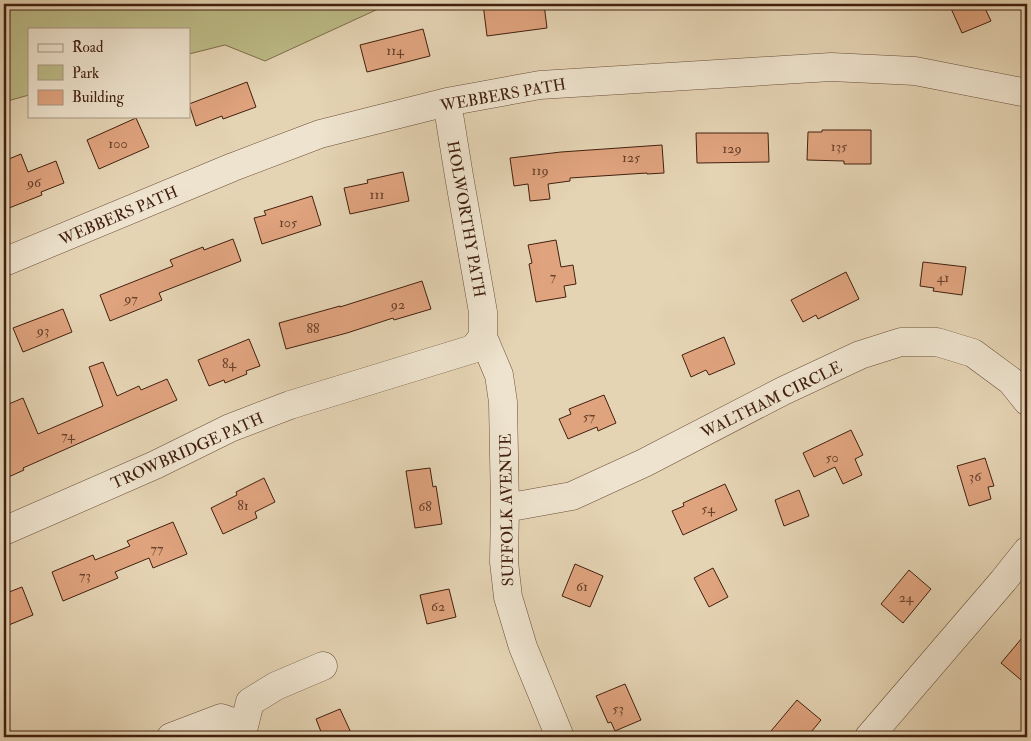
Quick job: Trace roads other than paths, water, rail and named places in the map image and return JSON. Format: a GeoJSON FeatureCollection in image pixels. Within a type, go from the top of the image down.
{"type":"FeatureCollection","features":[{"type":"Feature","properties":{"kind":"street","name":"WEBBERS PATH"},"geometry":{"type":"LineString","coordinates":[[4,262],[233,167],[320,134],[447,102],[540,84],[831,67],[915,70],[1027,93]]}},
{"type":"Feature","properties":{"kind":"street","name":"HOLWORTHY PATH"},"geometry":{"type":"LineString","coordinates":[[447,102],[483,312],[483,337]]}},
{"type":"Feature","properties":{"kind":"street","name":"SUFFOLK AVENUE"},"geometry":{"type":"LineString","coordinates":[[483,337],[499,375],[503,402],[504,562],[508,597],[523,647],[560,737]]}},
{"type":"Feature","properties":{"kind":"street","name":"TROWBRIDGE PATH"},"geometry":{"type":"LineString","coordinates":[[4,531],[156,465],[230,428],[290,406],[473,349],[483,337]]}},
{"type":"Feature","properties":{"kind":"street","name":"WALTHAM CIRCLE"},"geometry":{"type":"LineString","coordinates":[[505,508],[572,496],[644,463],[783,391],[860,355],[901,342],[937,342],[973,353],[1011,381],[1027,401]]}},
{"type":"Feature","properties":{"kind":"street"},"geometry":{"type":"LineString","coordinates":[[869,737],[1027,551]]}},
{"type":"Feature","properties":{"kind":"street"},"geometry":{"type":"LineString","coordinates":[[171,737],[221,718],[250,732],[250,702],[276,686],[323,666]]}}]}
